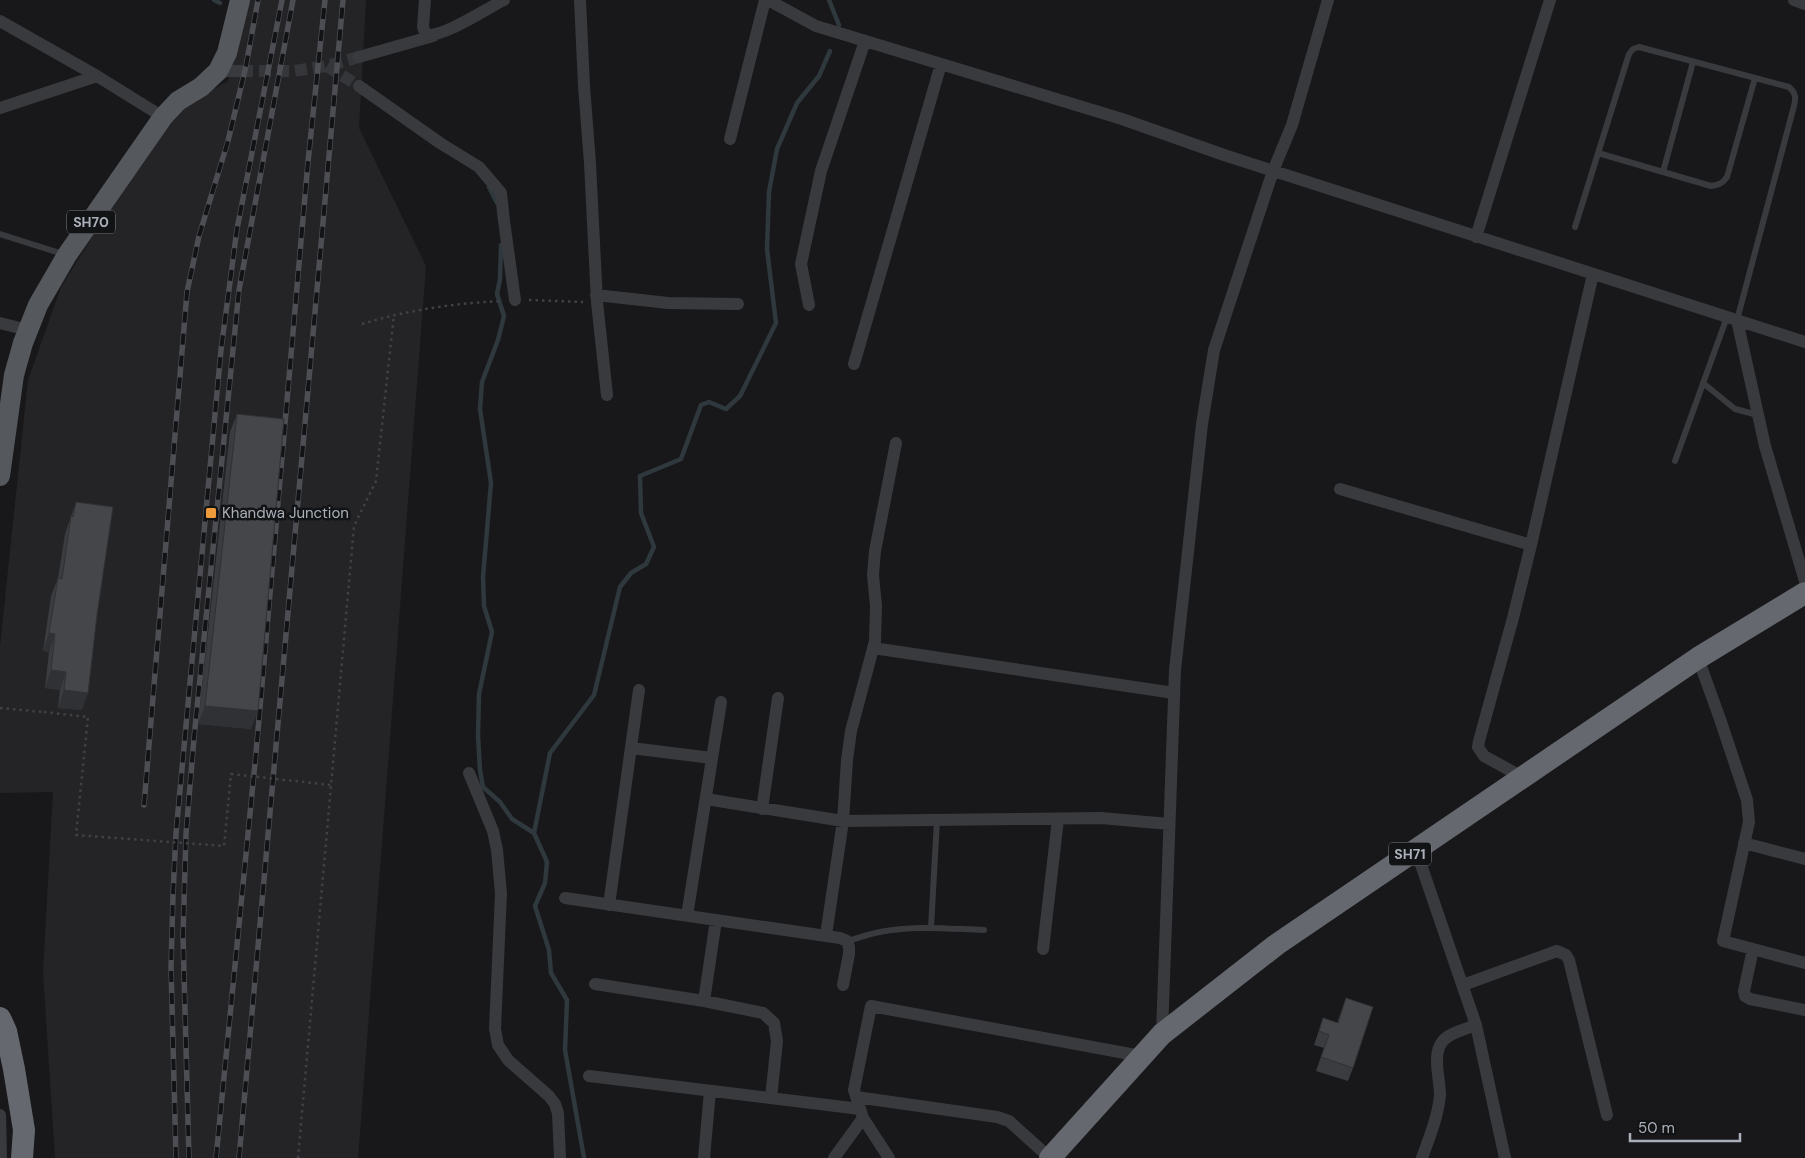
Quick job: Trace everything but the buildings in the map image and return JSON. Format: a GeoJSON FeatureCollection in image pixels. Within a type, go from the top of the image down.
{"type":"FeatureCollection","features":[{"type":"Feature","properties":{"kind":"highway","name":"SH71"},"geometry":{"type":"LineString","coordinates":[[1050,1158],[1162,1034],[1276,945],[1698,658],[1805,592]]}},
{"type":"Feature","properties":{"kind":"highway"},"geometry":{"type":"LineString","coordinates":[[0,1018],[6,1031],[24,1130],[22,1158]]}},
{"type":"Feature","properties":{"kind":"main road","name":"SH70"},"geometry":{"type":"LineString","coordinates":[[0,476],[14,375],[38,305],[67,255],[163,117],[178,101],[201,87],[218,71],[227,53],[240,0]]}},
{"type":"Feature","properties":{"kind":"street"},"geometry":{"type":"LineString","coordinates":[[425,0],[423,27],[426,35],[433,36]]}},
{"type":"Feature","properties":{"kind":"street"},"geometry":{"type":"LineString","coordinates":[[359,57],[433,36],[504,0]]}},
{"type":"Feature","properties":{"kind":"street"},"geometry":{"type":"LineString","coordinates":[[580,0],[597,298],[607,395]]}},
{"type":"Feature","properties":{"kind":"street"},"geometry":{"type":"LineString","coordinates":[[730,139],[766,0],[816,26],[1122,119],[1273,171],[1805,342]]}},
{"type":"Feature","properties":{"kind":"street"},"geometry":{"type":"LineString","coordinates":[[1162,1034],[1174,693],[1183,584],[1202,424],[1214,350],[1273,171],[1292,124],[1328,0]]}},
{"type":"Feature","properties":{"kind":"street"},"geometry":{"type":"LineString","coordinates":[[1476,237],[1550,0]]}},
{"type":"Feature","properties":{"kind":"street"},"geometry":{"type":"LineString","coordinates":[[1794,0],[1805,4]]}},
{"type":"Feature","properties":{"kind":"street"},"geometry":{"type":"LineString","coordinates":[[0,21],[97,76],[163,117]]}},
{"type":"Feature","properties":{"kind":"street"},"geometry":{"type":"LineString","coordinates":[[809,304],[801,264],[821,171],[866,41]]}},
{"type":"Feature","properties":{"kind":"street"},"geometry":{"type":"LineString","coordinates":[[854,364],[941,64]]}},
{"type":"Feature","properties":{"kind":"street"},"geometry":{"type":"LineString","coordinates":[[218,71],[241,71]]}},
{"type":"Feature","properties":{"kind":"street"},"geometry":{"type":"LineString","coordinates":[[0,108],[97,76]]}},
{"type":"Feature","properties":{"kind":"street"},"geometry":{"type":"LineString","coordinates":[[360,86],[440,143],[480,167],[501,193],[515,300]]}},
{"type":"Feature","properties":{"kind":"street"},"geometry":{"type":"LineString","coordinates":[[1524,778],[1484,756],[1478,747],[1514,618],[1593,274]]}},
{"type":"Feature","properties":{"kind":"street"},"geometry":{"type":"LineString","coordinates":[[597,298],[668,303],[738,304]]}},
{"type":"Feature","properties":{"kind":"street"},"geometry":{"type":"LineString","coordinates":[[1732,319],[1766,451],[1805,581]]}},
{"type":"Feature","properties":{"kind":"street"},"geometry":{"type":"LineString","coordinates":[[0,323],[28,330]]}},
{"type":"Feature","properties":{"kind":"street"},"geometry":{"type":"LineString","coordinates":[[826,935],[843,821],[851,730],[873,648],[876,629],[873,575],[875,551],[896,443]]}},
{"type":"Feature","properties":{"kind":"street"},"geometry":{"type":"LineString","coordinates":[[1340,489],[1531,545]]}},
{"type":"Feature","properties":{"kind":"street"},"geometry":{"type":"LineString","coordinates":[[873,648],[1174,693]]}},
{"type":"Feature","properties":{"kind":"street"},"geometry":{"type":"LineString","coordinates":[[1698,658],[1747,800],[1749,822],[1723,941],[1805,963]]}},
{"type":"Feature","properties":{"kind":"street"},"geometry":{"type":"LineString","coordinates":[[610,905],[639,690]]}},
{"type":"Feature","properties":{"kind":"street"},"geometry":{"type":"LineString","coordinates":[[762,808],[778,698]]}},
{"type":"Feature","properties":{"kind":"street"},"geometry":{"type":"LineString","coordinates":[[687,916],[721,702]]}},
{"type":"Feature","properties":{"kind":"street"},"geometry":{"type":"LineString","coordinates":[[630,748],[712,758]]}},
{"type":"Feature","properties":{"kind":"street"},"geometry":{"type":"LineString","coordinates":[[468,773],[493,832],[501,893],[495,1029],[498,1045],[508,1060],[549,1096],[555,1104],[558,1113],[560,1158]]}},
{"type":"Feature","properties":{"kind":"street"},"geometry":{"type":"LineString","coordinates":[[706,799],[843,821],[1101,818],[1169,824]]}},
{"type":"Feature","properties":{"kind":"street"},"geometry":{"type":"LineString","coordinates":[[1043,950],[1058,819]]}},
{"type":"Feature","properties":{"kind":"street"},"geometry":{"type":"LineString","coordinates":[[1744,843],[1805,859]]}},
{"type":"Feature","properties":{"kind":"street"},"geometry":{"type":"LineString","coordinates":[[1416,850],[1476,1024],[1505,1158]]}},
{"type":"Feature","properties":{"kind":"street"},"geometry":{"type":"LineString","coordinates":[[566,898],[826,935],[847,941],[849,954],[843,985]]}},
{"type":"Feature","properties":{"kind":"street"},"geometry":{"type":"LineString","coordinates":[[704,1001],[716,920]]}},
{"type":"Feature","properties":{"kind":"street"},"geometry":{"type":"LineString","coordinates":[[1754,949],[1744,991],[1745,996],[1750,999],[1805,1010]]}},
{"type":"Feature","properties":{"kind":"street"},"geometry":{"type":"LineString","coordinates":[[1463,985],[1557,951],[1566,955],[1569,960],[1608,1115]]}},
{"type":"Feature","properties":{"kind":"street"},"geometry":{"type":"LineString","coordinates":[[595,984],[704,1001],[764,1013],[774,1023],[777,1041],[770,1098]]}},
{"type":"Feature","properties":{"kind":"street"},"geometry":{"type":"LineString","coordinates":[[889,1158],[859,1108],[854,1090],[871,1006],[1141,1056]]}},
{"type":"Feature","properties":{"kind":"street"},"geometry":{"type":"LineString","coordinates":[[1422,1158],[1438,1108],[1440,1093],[1438,1058],[1440,1043],[1445,1038],[1476,1024]]}},
{"type":"Feature","properties":{"kind":"street"},"geometry":{"type":"LineString","coordinates":[[589,1076],[859,1108],[997,1117],[1009,1121],[1050,1158]]}},
{"type":"Feature","properties":{"kind":"street"},"geometry":{"type":"LineString","coordinates":[[704,1158],[710,1091]]}},
{"type":"Feature","properties":{"kind":"street"},"geometry":{"type":"LineString","coordinates":[[834,1158],[859,1108]]}},
{"type":"Feature","properties":{"kind":"street"},"geometry":{"type":"LineString","coordinates":[[0,1115],[1,1158]]}},
{"type":"Feature","properties":{"kind":"lane"},"geometry":{"type":"LineString","coordinates":[[1575,227],[1629,54],[1633,49],[1639,47],[1755,78],[1789,88],[1794,92],[1796,98],[1732,319],[1703,383],[1675,460]]}},
{"type":"Feature","properties":{"kind":"lane"},"geometry":{"type":"LineString","coordinates":[[1663,172],[1693,62]]}},
{"type":"Feature","properties":{"kind":"lane"},"geometry":{"type":"LineString","coordinates":[[1598,153],[1711,186],[1724,182],[1755,78]]}},
{"type":"Feature","properties":{"kind":"lane"},"geometry":{"type":"LineString","coordinates":[[0,234],[67,255]]}},
{"type":"Feature","properties":{"kind":"lane"},"geometry":{"type":"LineString","coordinates":[[1703,383],[1734,409],[1758,415]]}},
{"type":"Feature","properties":{"kind":"lane"},"geometry":{"type":"LineString","coordinates":[[931,928],[937,820]]}},
{"type":"Feature","properties":{"kind":"lane"},"geometry":{"type":"LineString","coordinates":[[847,941],[880,932],[903,929],[984,930]]}},
{"type":"Feature","properties":{"kind":"path"},"geometry":{"type":"LineString","coordinates":[[362,324],[394,314],[481,302],[597,298]]}},
{"type":"Feature","properties":{"kind":"path"},"geometry":{"type":"LineString","coordinates":[[298,1158],[354,526],[376,481],[394,314]]}},
{"type":"Feature","properties":{"kind":"path"},"geometry":{"type":"LineString","coordinates":[[0,708],[88,717],[76,835],[224,846],[231,774],[331,785]]}},
{"type":"Feature","properties":{"kind":"shaded area","name":"Khandwa Junction"},"geometry":{"type":"Polygon","coordinates":[[[246,0],[366,0],[359,128],[426,266],[358,1158],[55,1158],[43,972],[53,792],[0,793],[0,646],[28,380],[61,287],[113,203],[183,106],[228,81],[246,0]]]}},
{"type":"Feature","properties":{"kind":"waterway"},"geometry":{"type":"LineString","coordinates":[[214,0],[220,3]]}},
{"type":"Feature","properties":{"kind":"waterway"},"geometry":{"type":"LineString","coordinates":[[829,0],[839,25]]}},
{"type":"Feature","properties":{"kind":"waterway"},"geometry":{"type":"LineString","coordinates":[[584,1158],[565,1050],[567,1000],[551,973],[549,950],[535,906],[545,883],[547,862],[534,833],[550,753],[594,695],[620,587],[631,573],[646,564],[654,547],[641,513],[640,476],[681,459],[701,405],[709,402],[726,409],[740,396],[776,323],[767,249],[769,192],[777,149],[797,103],[819,76],[830,51]]}},
{"type":"Feature","properties":{"kind":"waterway"},"geometry":{"type":"LineString","coordinates":[[489,187],[497,203]]}},
{"type":"Feature","properties":{"kind":"waterway"},"geometry":{"type":"LineString","coordinates":[[501,245],[500,279],[497,294],[504,316],[498,340],[482,382],[480,409],[491,483],[483,577],[484,606],[492,632],[479,694],[478,736],[483,787],[500,802],[512,819],[534,833]]}},
{"type":"Feature","properties":{"kind":"tunnel"},"geometry":{"type":"LineString","coordinates":[[241,71],[294,71],[327,66],[359,57]]}},
{"type":"Feature","properties":{"kind":"tunnel"},"geometry":{"type":"LineString","coordinates":[[327,66],[359,86]]}},
{"type":"Feature","properties":{"kind":"railway"},"geometry":{"type":"LineString","coordinates":[[144,805],[187,292],[199,236],[228,141],[246,66],[258,0]]}},
{"type":"Feature","properties":{"kind":"railway"},"geometry":{"type":"LineString","coordinates":[[176,1158],[171,967],[176,833],[221,350],[237,229],[282,0]]}},
{"type":"Feature","properties":{"kind":"railway"},"geometry":{"type":"LineString","coordinates":[[189,1158],[183,936],[186,834],[194,738],[239,290],[293,0]]}},
{"type":"Feature","properties":{"kind":"railway"},"geometry":{"type":"LineString","coordinates":[[216,1158],[256,753],[308,162],[325,0]]}},
{"type":"Feature","properties":{"kind":"railway"},"geometry":{"type":"LineString","coordinates":[[239,1158],[343,0]]}},
{"type":"Feature","properties":{"kind":"place","name":"Khandwa Junction"},"geometry":{"type":"Point","coordinates":[211,513]}}]}
